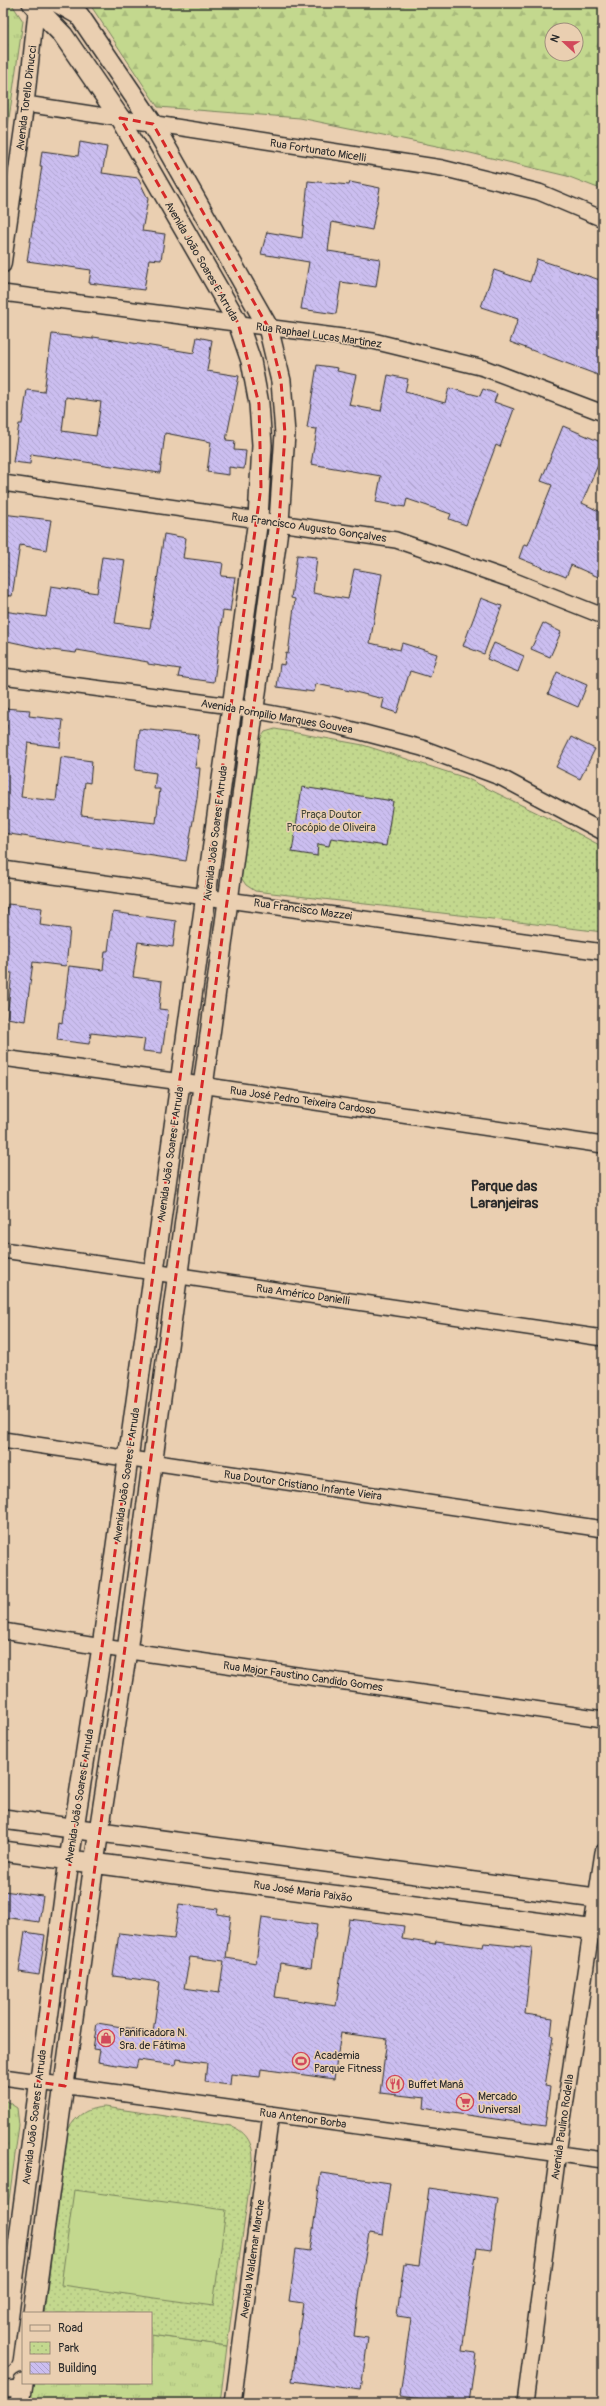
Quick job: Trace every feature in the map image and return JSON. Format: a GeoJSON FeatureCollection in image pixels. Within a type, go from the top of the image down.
{"type":"FeatureCollection","features":[{"type":"Feature","properties":{"kind":"street","name":"Avenida João Soares E Arruda"},"geometry":{"type":"LineString","coordinates":[[33,2312],[65,2086],[94,1863],[127,1650],[279,522],[286,434],[281,381],[268,327],[154,124],[78,15],[58,3]]}},
{"type":"Feature","properties":{"kind":"street","name":"Avenida João Soares E Arruda"},"geometry":{"type":"LineString","coordinates":[[3,2358],[38,2082],[69,1860],[102,1647],[258,519],[262,444],[259,404],[251,361],[238,323],[120,118],[63,35],[35,5]]}},
{"type":"Feature","properties":{"kind":"street","name":"Avenida Torello Dinucci"},"geometry":{"type":"LineString","coordinates":[[3,265],[26,104],[35,5]]}},
{"type":"Feature","properties":{"kind":"street","name":"Rua Fortunato Micelli"},"geometry":{"type":"LineString","coordinates":[[26,104],[442,168],[539,192],[603,219]]}},
{"type":"Feature","properties":{"kind":"street","name":"Rua Raphael Lucas Martinez"},"geometry":{"type":"LineString","coordinates":[[3,293],[373,342],[484,368],[603,413]]}},
{"type":"Feature","properties":{"kind":"street","name":"Rua Francisco Augusto Gonçalves"},"geometry":{"type":"LineString","coordinates":[[3,483],[396,540],[512,580],[603,616]]}},
{"type":"Feature","properties":{"kind":"street","name":"Avenida Pompilio Marques Gouvea"},"geometry":{"type":"LineString","coordinates":[[3,676],[231,706],[334,725],[422,748],[502,778],[603,832]]}},
{"type":"Feature","properties":{"kind":"street","name":"Rua Francisco Mazzei"},"geometry":{"type":"LineString","coordinates":[[3,868],[603,952]]}},
{"type":"Feature","properties":{"kind":"street","name":"Rua José Pedro Teixeira Cardoso"},"geometry":{"type":"LineString","coordinates":[[3,1058],[203,1085],[603,1145]]}},
{"type":"Feature","properties":{"kind":"street","name":"Rua Américo Danielli"},"geometry":{"type":"LineString","coordinates":[[3,1250],[603,1338]]}},
{"type":"Feature","properties":{"kind":"street","name":"Rua Doutor Cristiano Infante Vieira"},"geometry":{"type":"LineString","coordinates":[[3,1440],[128,1460],[152,1462],[603,1529]]}},
{"type":"Feature","properties":{"kind":"street","name":"Rua Major Faustino Candido Gomes"},"geometry":{"type":"LineString","coordinates":[[3,1631],[102,1647],[603,1719]]}},
{"type":"Feature","properties":{"kind":"street"},"geometry":{"type":"LineString","coordinates":[[3,1820],[600,1899]]}},
{"type":"Feature","properties":{"kind":"street","name":"Rua José Maria Paixão"},"geometry":{"type":"LineString","coordinates":[[3,1851],[598,1930]]}},
{"type":"Feature","properties":{"kind":"street","name":"Avenida Paulino Rodella"},"geometry":{"type":"LineString","coordinates":[[525,2403],[558,2153],[598,1930],[603,1852]]}},
{"type":"Feature","properties":{"kind":"street","name":"Rua Antenor Borba"},"geometry":{"type":"LineString","coordinates":[[3,2077],[603,2160]]}},
{"type":"Feature","properties":{"kind":"street","name":"Avenida Waldemar Marche"},"geometry":{"type":"LineString","coordinates":[[233,2403],[271,2114]]}},
{"type":"Feature","properties":{"kind":"street"},"geometry":{"type":"LineString","coordinates":[[3,2388],[22,2391]]}},
{"type":"Feature","properties":{"kind":"highlighted area"},"geometry":{"type":"Polygon","coordinates":[[[120,118],[153,124],[268,327],[281,381],[285,434],[279,522],[65,2086],[38,2082],[102,1647],[261,487],[259,404],[238,323],[120,118]]]}},
{"type":"Feature","properties":{"kind":"green space"},"geometry":{"type":"Polygon","coordinates":[[[3,3],[11,3],[23,21],[3,160],[3,3]]]}},
{"type":"Feature","properties":{"kind":"green space"},"geometry":{"type":"Polygon","coordinates":[[[89,3],[603,3],[603,190],[567,176],[466,152],[300,118],[158,107],[89,3]]]}},
{"type":"Feature","properties":{"kind":"green space","name":"Praça Doutor Procópio de Oliveira"},"geometry":{"type":"Polygon","coordinates":[[[275,729],[363,745],[466,778],[564,826],[603,847],[603,932],[255,891],[246,885],[240,876],[258,742],[265,732],[275,729]]]}},
{"type":"Feature","properties":{"kind":"green space"},"geometry":{"type":"Polygon","coordinates":[[[3,2099],[17,2108],[19,2125],[3,2244],[3,2099]]]}},
{"type":"Feature","properties":{"kind":"green space"},"geometry":{"type":"Polygon","coordinates":[[[105,2107],[231,2126],[245,2135],[248,2139],[252,2149],[253,2160],[227,2346],[152,2335],[152,2312],[44,2312],[68,2130],[71,2124],[79,2116],[88,2110],[105,2107]]]}},
{"type":"Feature","properties":{"kind":"green space"},"geometry":{"type":"Polygon","coordinates":[[[74,2190],[226,2210],[213,2306],[61,2285],[74,2190]]]}},
{"type":"Feature","properties":{"kind":"green space"},"geometry":{"type":"Polygon","coordinates":[[[152,2335],[227,2346],[220,2403],[30,2403],[33,2384],[152,2384],[152,2335]]]}},
{"type":"Feature","properties":{"kind":"building"},"geometry":{"type":"Polygon","coordinates":[[[80,142],[107,147],[102,173],[138,178],[148,199],[142,231],[165,234],[161,260],[149,259],[144,290],[89,283],[91,270],[27,261],[42,166],[40,166],[42,151],[78,156],[80,142]]]}},
{"type":"Feature","properties":{"kind":"building"},"geometry":{"type":"Polygon","coordinates":[[[308,181],[349,185],[350,182],[380,188],[372,230],[332,222],[328,251],[380,259],[376,287],[341,282],[336,314],[301,309],[309,262],[261,254],[267,232],[302,238],[308,181]]]}},
{"type":"Feature","properties":{"kind":"building"},"geometry":{"type":"Polygon","coordinates":[[[537,259],[603,281],[603,377],[510,342],[518,319],[481,307],[494,270],[530,282],[537,259]]]}},
{"type":"Feature","properties":{"kind":"building"},"geometry":{"type":"Polygon","coordinates":[[[52,334],[93,339],[93,337],[108,339],[194,353],[197,337],[212,340],[207,371],[239,376],[226,440],[235,441],[234,450],[246,451],[244,469],[229,467],[229,475],[207,472],[211,442],[165,433],[160,473],[31,454],[30,464],[13,462],[19,424],[22,424],[27,390],[44,392],[52,334]],[[66,397],[62,431],[96,436],[101,402],[66,397]]]}},
{"type":"Feature","properties":{"kind":"building"},"geometry":{"type":"Polygon","coordinates":[[[317,365],[338,368],[337,371],[356,375],[349,405],[381,411],[388,375],[408,379],[405,392],[445,403],[449,388],[480,396],[483,389],[497,394],[494,402],[514,409],[500,447],[496,445],[466,525],[449,519],[451,514],[407,499],[405,507],[376,502],[381,476],[311,464],[317,429],[307,428],[317,365]]]}},
{"type":"Feature","properties":{"kind":"building"},"geometry":{"type":"Polygon","coordinates":[[[563,426],[603,443],[603,453],[582,503],[603,513],[603,579],[571,565],[566,577],[519,558],[524,544],[528,545],[552,485],[541,481],[563,426]]]}},
{"type":"Feature","properties":{"kind":"building"},"geometry":{"type":"Polygon","coordinates":[[[3,514],[51,520],[46,550],[20,545],[12,596],[3,595],[3,514]]]}},
{"type":"Feature","properties":{"kind":"building"},"geometry":{"type":"Polygon","coordinates":[[[164,534],[186,538],[183,558],[223,563],[221,576],[235,577],[230,612],[223,611],[214,682],[178,677],[180,669],[148,664],[148,662],[77,650],[76,653],[44,649],[3,640],[3,611],[46,617],[51,586],[97,593],[102,557],[125,560],[115,623],[150,628],[164,534]]]}},
{"type":"Feature","properties":{"kind":"building"},"geometry":{"type":"Polygon","coordinates":[[[297,555],[317,557],[313,593],[348,599],[354,569],[382,574],[370,643],[400,650],[402,643],[437,654],[430,677],[410,671],[397,713],[382,708],[384,699],[355,692],[316,684],[314,692],[277,687],[280,664],[284,665],[286,653],[288,654],[295,599],[291,598],[297,555]]]}},
{"type":"Feature","properties":{"kind":"building"},"geometry":{"type":"Polygon","coordinates":[[[481,598],[502,606],[484,654],[463,646],[481,598]]]}},
{"type":"Feature","properties":{"kind":"building"},"geometry":{"type":"Polygon","coordinates":[[[543,623],[561,632],[550,657],[531,649],[543,623]]]}},
{"type":"Feature","properties":{"kind":"building"},"geometry":{"type":"Polygon","coordinates":[[[494,643],[524,656],[518,672],[487,659],[494,643]]]}},
{"type":"Feature","properties":{"kind":"building"},"geometry":{"type":"Polygon","coordinates":[[[557,672],[587,685],[578,707],[548,694],[557,672]]]}},
{"type":"Feature","properties":{"kind":"building"},"geometry":{"type":"Polygon","coordinates":[[[3,708],[30,710],[29,716],[63,720],[60,747],[28,743],[21,797],[56,801],[61,757],[92,761],[90,783],[85,782],[81,815],[156,823],[160,789],[154,789],[156,773],[135,770],[139,729],[199,735],[195,768],[200,768],[197,798],[186,861],[3,833],[3,760],[7,725],[3,724],[3,708]]]}},
{"type":"Feature","properties":{"kind":"building"},"geometry":{"type":"Polygon","coordinates":[[[571,737],[595,749],[580,779],[556,767],[571,737]]]}},
{"type":"Feature","properties":{"kind":"building"},"geometry":{"type":"Polygon","coordinates":[[[302,787],[393,801],[386,846],[331,838],[329,846],[318,844],[317,856],[292,852],[302,787]]]}},
{"type":"Feature","properties":{"kind":"building"},"geometry":{"type":"Polygon","coordinates":[[[8,904],[42,908],[40,925],[70,929],[66,966],[33,962],[25,1021],[7,1018],[12,973],[3,972],[3,913],[7,913],[8,904]]]}},
{"type":"Feature","properties":{"kind":"building"},"geometry":{"type":"Polygon","coordinates":[[[113,912],[176,921],[173,947],[138,942],[133,977],[162,981],[159,1009],[168,1010],[162,1053],[143,1051],[145,1039],[91,1033],[89,1044],[57,1040],[59,1022],[62,1023],[69,966],[103,970],[105,951],[108,951],[113,912]]]}},
{"type":"Feature","properties":{"kind":"building"},"geometry":{"type":"Polygon","coordinates":[[[3,1891],[43,1896],[39,1922],[3,1917],[3,1891]]]}},
{"type":"Feature","properties":{"kind":"building"},"geometry":{"type":"Polygon","coordinates":[[[179,1904],[218,1909],[217,1914],[231,1916],[226,1958],[256,1963],[262,1917],[317,1925],[311,1968],[280,1963],[275,1997],[336,2006],[349,1919],[404,1926],[402,1939],[435,1944],[436,1941],[483,1947],[484,1943],[532,1948],[525,2014],[553,2018],[551,2036],[553,2037],[545,2086],[550,2087],[545,2126],[424,2108],[425,2098],[380,2093],[387,2039],[341,2033],[334,2079],[261,2069],[260,2077],[231,2074],[230,2085],[205,2082],[207,2063],[176,2059],[175,2065],[138,2060],[136,2068],[98,2062],[100,2050],[93,2049],[97,2023],[153,2032],[160,1982],[113,1976],[119,1933],[174,1939],[179,1904]],[[190,1957],[184,1988],[219,1993],[224,1961],[190,1957]]]}},
{"type":"Feature","properties":{"kind":"building"},"geometry":{"type":"Polygon","coordinates":[[[25,1932],[45,1935],[39,1975],[19,1972],[25,1932]]]}},
{"type":"Feature","properties":{"kind":"building"},"geometry":{"type":"Polygon","coordinates":[[[321,2173],[390,2183],[383,2235],[369,2233],[361,2282],[354,2336],[368,2338],[361,2390],[292,2381],[303,2303],[289,2301],[296,2249],[310,2251],[321,2173]]]}},
{"type":"Feature","properties":{"kind":"building"},"geometry":{"type":"Polygon","coordinates":[[[429,2188],[498,2198],[491,2250],[477,2248],[462,2351],[476,2353],[469,2403],[451,2403],[400,2396],[411,2318],[397,2316],[400,2292],[404,2264],[419,2266],[429,2188]]]}},
{"type":"Feature","properties":{"kind":"place","name":"Panificadora N. Sra. de Fátima"},"geometry":{"type":"Point","coordinates":[106,2038]}},
{"type":"Feature","properties":{"kind":"place","name":"Academia Parque Fitness"},"geometry":{"type":"Point","coordinates":[301,2061]}},
{"type":"Feature","properties":{"kind":"place","name":"Buffet Maná"},"geometry":{"type":"Point","coordinates":[395,2084]}},
{"type":"Feature","properties":{"kind":"place","name":"Mercado Universal"},"geometry":{"type":"Point","coordinates":[465,2102]}},
{"type":"Feature","properties":{"kind":"district","name":"Parque das Laranjeiras"},"geometry":{"type":"Point","coordinates":[504,1194]}}]}
